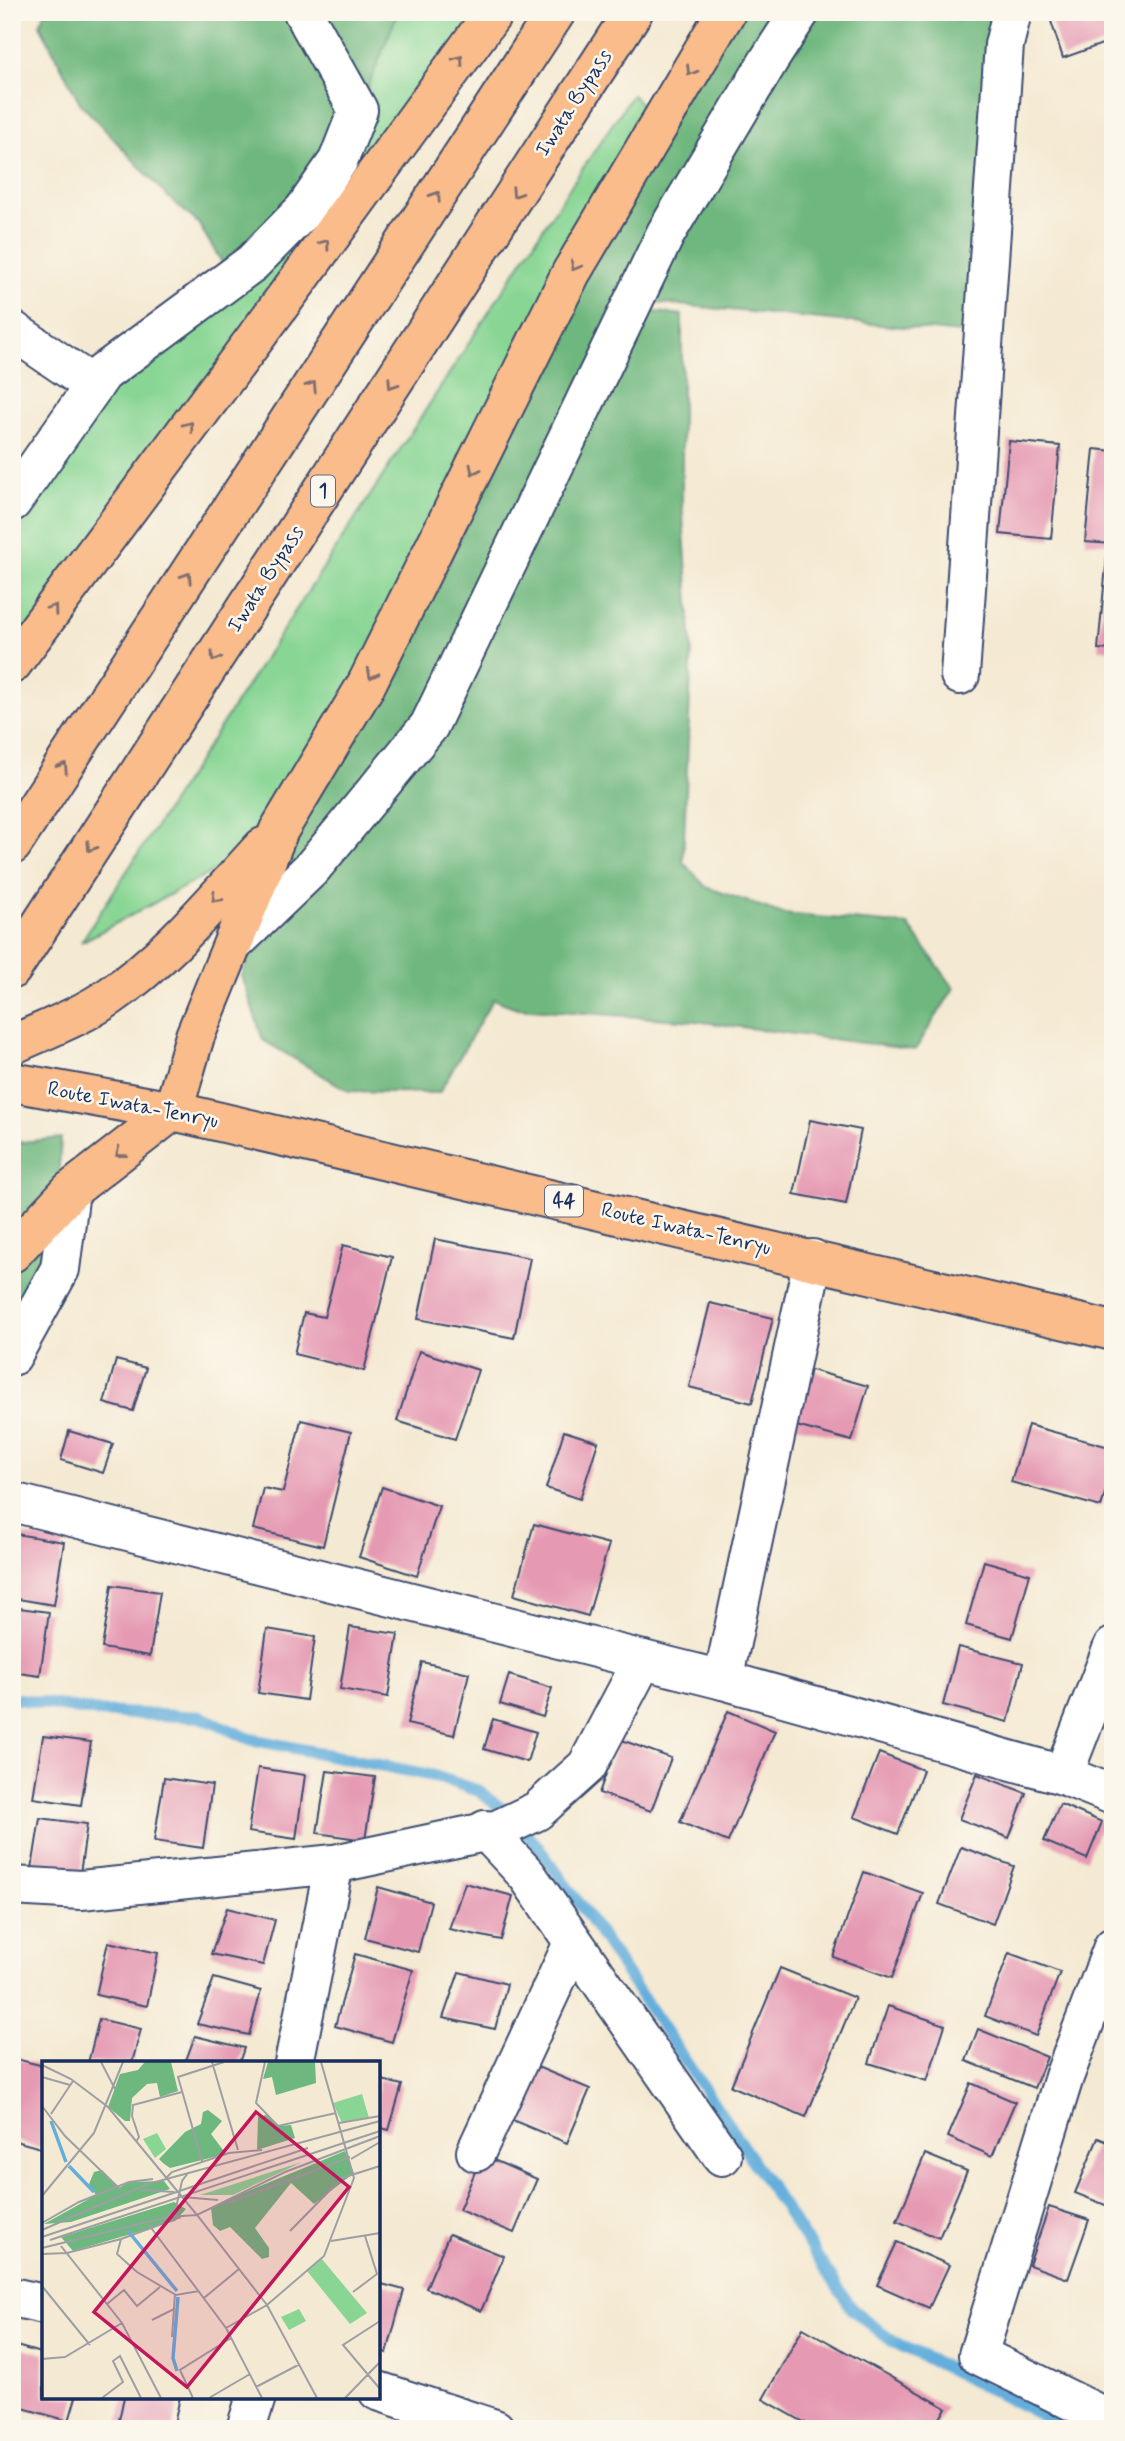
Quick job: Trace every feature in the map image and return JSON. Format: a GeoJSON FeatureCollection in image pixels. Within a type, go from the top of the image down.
{"type":"FeatureCollection","features":[{"type":"Feature","properties":{"kind":"main road"},"geometry":{"type":"LineString","coordinates":[[12,664],[300,278],[494,12]]}},
{"type":"Feature","properties":{"kind":"main road"},"geometry":{"type":"LineString","coordinates":[[12,845],[556,12]]}},
{"type":"Feature","properties":{"kind":"main road","name":"Iwata Bypass"},"geometry":{"type":"LineString","coordinates":[[12,969],[633,12]]}},
{"type":"Feature","properties":{"kind":"main road"},"geometry":{"type":"LineString","coordinates":[[12,1253],[70,1191],[173,1111],[195,1036],[279,830],[366,685],[571,273],[726,12]]}},
{"type":"Feature","properties":{"kind":"main road"},"geometry":{"type":"LineString","coordinates":[[12,1045],[108,998],[152,963],[279,830]]}},
{"type":"Feature","properties":{"kind":"main road","name":"Route Iwata-Tenryu"},"geometry":{"type":"LineString","coordinates":[[12,1082],[173,1111],[1113,1331]]}},
{"type":"Feature","properties":{"kind":"street"},"geometry":{"type":"LineString","coordinates":[[12,502],[103,373],[252,263],[304,211],[338,161],[358,110],[303,12]]}},
{"type":"Feature","properties":{"kind":"street"},"geometry":{"type":"LineString","coordinates":[[233,944],[312,868],[429,726],[666,233],[800,12]]}},
{"type":"Feature","properties":{"kind":"street"},"geometry":{"type":"LineString","coordinates":[[960,675],[1004,45],[1012,12]]}},
{"type":"Feature","properties":{"kind":"street"},"geometry":{"type":"LineString","coordinates":[[12,330],[94,386]]}},
{"type":"Feature","properties":{"kind":"street"},"geometry":{"type":"LineString","coordinates":[[12,1356],[60,1269],[70,1191]]}},
{"type":"Feature","properties":{"kind":"street"},"geometry":{"type":"LineString","coordinates":[[723,1680],[813,1259]]}},
{"type":"Feature","properties":{"kind":"street"},"geometry":{"type":"LineString","coordinates":[[12,1502],[723,1680],[1063,1774],[1113,1795]]}},
{"type":"Feature","properties":{"kind":"street"},"geometry":{"type":"LineString","coordinates":[[1063,1774],[1113,1647]]}},
{"type":"Feature","properties":{"kind":"street"},"geometry":{"type":"LineString","coordinates":[[12,1886],[80,1890],[334,1864],[492,1829],[537,1811],[587,1766],[643,1660]]}},
{"type":"Feature","properties":{"kind":"street"},"geometry":{"type":"LineString","coordinates":[[492,1829],[527,1875],[722,2156]]}},
{"type":"Feature","properties":{"kind":"street"},"geometry":{"type":"LineString","coordinates":[[294,2061],[334,1864]]}},
{"type":"Feature","properties":{"kind":"street"},"geometry":{"type":"LineString","coordinates":[[476,2152],[573,1943]]}},
{"type":"Feature","properties":{"kind":"street"},"geometry":{"type":"LineString","coordinates":[[1113,1947],[1064,2077],[978,2355],[1113,2421]]}},
{"type":"Feature","properties":{"kind":"street"},"geometry":{"type":"LineString","coordinates":[[380,2392],[495,2429]]}},
{"type":"Feature","properties":{"kind":"street"},"geometry":{"type":"LineString","coordinates":[[246,2429],[255,2399]]}},
{"type":"Feature","properties":{"kind":"green space"},"geometry":{"type":"Polygon","coordinates":[[[45,12],[400,12],[343,149],[232,279],[198,223],[167,196],[80,103],[40,25],[45,12]]]}},
{"type":"Feature","properties":{"kind":"green space"},"geometry":{"type":"Polygon","coordinates":[[[400,12],[488,12],[12,655],[12,499],[103,373],[232,279],[358,110],[400,12]]]}},
{"type":"Feature","properties":{"kind":"green space"},"geometry":{"type":"Polygon","coordinates":[[[728,12],[1018,12],[971,334],[639,301],[631,309],[682,315],[682,503],[692,648],[683,862],[706,887],[783,914],[908,925],[954,988],[915,1050],[695,1021],[517,1008],[493,999],[439,1093],[349,1091],[263,1040],[242,976],[298,832],[443,576],[604,217],[728,12]]]}},
{"type":"Feature","properties":{"kind":"green space"},"geometry":{"type":"Polygon","coordinates":[[[632,95],[648,110],[327,750],[225,865],[81,942],[568,190],[632,95]]]}},
{"type":"Feature","properties":{"kind":"green space"},"geometry":{"type":"Polygon","coordinates":[[[61,1138],[51,1286],[12,1356],[12,1143],[61,1138]]]}},
{"type":"Feature","properties":{"kind":"building"},"geometry":{"type":"Polygon","coordinates":[[[1048,12],[1102,12],[1111,41],[1063,58],[1048,12]]]}},
{"type":"Feature","properties":{"kind":"building"},"geometry":{"type":"Polygon","coordinates":[[[1009,441],[1060,446],[1051,539],[1000,534],[1009,441]]]}},
{"type":"Feature","properties":{"kind":"building"},"geometry":{"type":"Polygon","coordinates":[[[1094,449],[1113,451],[1113,544],[1085,542],[1094,449]]]}},
{"type":"Feature","properties":{"kind":"building"},"geometry":{"type":"Polygon","coordinates":[[[1107,556],[1113,557],[1113,650],[1098,649],[1107,556]]]}},
{"type":"Feature","properties":{"kind":"building"},"geometry":{"type":"Polygon","coordinates":[[[810,1120],[861,1130],[846,1204],[794,1194],[810,1120]]]}},
{"type":"Feature","properties":{"kind":"building"},"geometry":{"type":"Polygon","coordinates":[[[435,1239],[530,1258],[514,1338],[418,1319],[435,1239]]]}},
{"type":"Feature","properties":{"kind":"building"},"geometry":{"type":"Polygon","coordinates":[[[343,1245],[392,1257],[364,1371],[294,1354],[304,1313],[324,1317],[343,1245]]]}},
{"type":"Feature","properties":{"kind":"building"},"geometry":{"type":"Polygon","coordinates":[[[710,1303],[773,1318],[752,1403],[689,1387],[710,1303]]]}},
{"type":"Feature","properties":{"kind":"building"},"geometry":{"type":"Polygon","coordinates":[[[419,1351],[478,1370],[455,1439],[397,1421],[419,1351]]]}},
{"type":"Feature","properties":{"kind":"building"},"geometry":{"type":"Polygon","coordinates":[[[116,1360],[146,1368],[133,1411],[104,1403],[116,1360]]]}},
{"type":"Feature","properties":{"kind":"building"},"geometry":{"type":"Polygon","coordinates":[[[804,1368],[868,1386],[852,1441],[789,1424],[804,1368]]]}},
{"type":"Feature","properties":{"kind":"building"},"geometry":{"type":"Polygon","coordinates":[[[301,1420],[351,1432],[323,1546],[253,1529],[263,1488],[283,1492],[301,1420]]]}},
{"type":"Feature","properties":{"kind":"building"},"geometry":{"type":"Polygon","coordinates":[[[1028,1425],[1113,1448],[1113,1465],[1101,1507],[1011,1482],[1028,1425]]]}},
{"type":"Feature","properties":{"kind":"building"},"geometry":{"type":"Polygon","coordinates":[[[69,1431],[113,1444],[103,1473],[61,1460],[69,1431]]]}},
{"type":"Feature","properties":{"kind":"building"},"geometry":{"type":"Polygon","coordinates":[[[564,1431],[598,1442],[580,1499],[546,1488],[564,1431]]]}},
{"type":"Feature","properties":{"kind":"building"},"geometry":{"type":"Polygon","coordinates":[[[382,1487],[439,1506],[417,1576],[359,1557],[382,1487]]]}},
{"type":"Feature","properties":{"kind":"building"},"geometry":{"type":"Polygon","coordinates":[[[534,1524],[609,1544],[588,1616],[514,1595],[534,1524]]]}},
{"type":"Feature","properties":{"kind":"building"},"geometry":{"type":"Polygon","coordinates":[[[16,1534],[64,1542],[54,1605],[12,1598],[12,1557],[16,1534]]]}},
{"type":"Feature","properties":{"kind":"building"},"geometry":{"type":"Polygon","coordinates":[[[984,1561],[1030,1574],[1012,1638],[966,1625],[984,1561]]]}},
{"type":"Feature","properties":{"kind":"building"},"geometry":{"type":"Polygon","coordinates":[[[112,1585],[160,1592],[150,1656],[102,1648],[112,1585]]]}},
{"type":"Feature","properties":{"kind":"building"},"geometry":{"type":"Polygon","coordinates":[[[12,1607],[49,1612],[40,1676],[12,1672],[12,1607]]]}},
{"type":"Feature","properties":{"kind":"building"},"geometry":{"type":"Polygon","coordinates":[[[350,1627],[398,1634],[388,1697],[340,1689],[350,1627]]]}},
{"type":"Feature","properties":{"kind":"building"},"geometry":{"type":"Polygon","coordinates":[[[267,1629],[315,1637],[306,1700],[258,1693],[267,1629]]]}},
{"type":"Feature","properties":{"kind":"building"},"geometry":{"type":"Polygon","coordinates":[[[958,1647],[1023,1663],[1008,1722],[943,1705],[958,1647]]]}},
{"type":"Feature","properties":{"kind":"building"},"geometry":{"type":"Polygon","coordinates":[[[422,1662],[469,1673],[454,1735],[407,1724],[422,1662]]]}},
{"type":"Feature","properties":{"kind":"building"},"geometry":{"type":"Polygon","coordinates":[[[509,1675],[552,1688],[543,1717],[500,1704],[509,1675]]]}},
{"type":"Feature","properties":{"kind":"building"},"geometry":{"type":"Polygon","coordinates":[[[728,1711],[775,1731],[728,1842],[680,1822],[728,1711]]]}},
{"type":"Feature","properties":{"kind":"building"},"geometry":{"type":"Polygon","coordinates":[[[493,1719],[536,1732],[527,1762],[484,1749],[493,1719]]]}},
{"type":"Feature","properties":{"kind":"building"},"geometry":{"type":"Polygon","coordinates":[[[43,1736],[91,1742],[81,1805],[33,1798],[43,1736]]]}},
{"type":"Feature","properties":{"kind":"building"},"geometry":{"type":"Polygon","coordinates":[[[619,1739],[671,1758],[651,1811],[599,1793],[619,1739]]]}},
{"type":"Feature","properties":{"kind":"building"},"geometry":{"type":"Polygon","coordinates":[[[879,1753],[923,1770],[898,1834],[854,1817],[879,1753]]]}},
{"type":"Feature","properties":{"kind":"building"},"geometry":{"type":"Polygon","coordinates":[[[258,1768],[305,1775],[296,1839],[248,1832],[258,1768]]]}},
{"type":"Feature","properties":{"kind":"building"},"geometry":{"type":"Polygon","coordinates":[[[327,1771],[375,1777],[365,1840],[317,1833],[327,1771]]]}},
{"type":"Feature","properties":{"kind":"building"},"geometry":{"type":"Polygon","coordinates":[[[977,1774],[1026,1793],[1009,1838],[959,1819],[977,1774]]]}},
{"type":"Feature","properties":{"kind":"building"},"geometry":{"type":"Polygon","coordinates":[[[164,1778],[212,1785],[203,1848],[154,1841],[164,1778]]]}},
{"type":"Feature","properties":{"kind":"building"},"geometry":{"type":"Polygon","coordinates":[[[1060,1804],[1102,1822],[1087,1859],[1044,1841],[1060,1804]]]}},
{"type":"Feature","properties":{"kind":"building"},"geometry":{"type":"Polygon","coordinates":[[[40,1818],[87,1824],[78,1888],[30,1881],[40,1818]]]}},
{"type":"Feature","properties":{"kind":"building"},"geometry":{"type":"Polygon","coordinates":[[[961,1847],[1014,1866],[993,1924],[939,1904],[961,1847]]]}},
{"type":"Feature","properties":{"kind":"building"},"geometry":{"type":"Polygon","coordinates":[[[864,1872],[923,1893],[892,1978],[833,1957],[864,1872]]]}},
{"type":"Feature","properties":{"kind":"building"},"geometry":{"type":"Polygon","coordinates":[[[465,1883],[513,1896],[501,1940],[449,1929],[465,1883]]]}},
{"type":"Feature","properties":{"kind":"building"},"geometry":{"type":"Polygon","coordinates":[[[378,1887],[431,1902],[418,1952],[365,1938],[378,1887]]]}},
{"type":"Feature","properties":{"kind":"building"},"geometry":{"type":"Polygon","coordinates":[[[227,1908],[275,1920],[263,1965],[211,1954],[227,1908]]]}},
{"type":"Feature","properties":{"kind":"building"},"geometry":{"type":"Polygon","coordinates":[[[108,1942],[158,1953],[147,2006],[96,1995],[108,1942]]]}},
{"type":"Feature","properties":{"kind":"building"},"geometry":{"type":"Polygon","coordinates":[[[1009,1953],[1060,1972],[1036,2036],[985,2016],[1009,1953]]]}},
{"type":"Feature","properties":{"kind":"building"},"geometry":{"type":"Polygon","coordinates":[[[355,1954],[413,1970],[392,2042],[335,2026],[355,1954]]]}},
{"type":"Feature","properties":{"kind":"building"},"geometry":{"type":"Polygon","coordinates":[[[780,1968],[855,1998],[806,2117],[731,2086],[780,1968]]]}},
{"type":"Feature","properties":{"kind":"building"},"geometry":{"type":"Polygon","coordinates":[[[459,1972],[507,1984],[495,2029],[443,2018],[459,1972]]]}},
{"type":"Feature","properties":{"kind":"building"},"geometry":{"type":"Polygon","coordinates":[[[214,1978],[261,1991],[249,2035],[197,2024],[214,1978]]]}},
{"type":"Feature","properties":{"kind":"building"},"geometry":{"type":"Polygon","coordinates":[[[888,2006],[945,2025],[927,2081],[869,2063],[888,2006]]]}},
{"type":"Feature","properties":{"kind":"building"},"geometry":{"type":"Polygon","coordinates":[[[99,2019],[141,2029],[133,2061],[88,2061],[99,2019]]]}},
{"type":"Feature","properties":{"kind":"building"},"geometry":{"type":"Polygon","coordinates":[[[978,2029],[1047,2057],[1034,2088],[966,2061],[978,2029]]]}},
{"type":"Feature","properties":{"kind":"building"},"geometry":{"type":"Polygon","coordinates":[[[195,2036],[244,2048],[240,2061],[186,2061],[195,2036]]]}},
{"type":"Feature","properties":{"kind":"building"},"geometry":{"type":"Polygon","coordinates":[[[12,2058],[42,2066],[42,2148],[12,2140],[12,2058]]]}},
{"type":"Feature","properties":{"kind":"building"},"geometry":{"type":"Polygon","coordinates":[[[535,2066],[590,2089],[567,2143],[512,2120],[535,2066]]]}},
{"type":"Feature","properties":{"kind":"building"},"geometry":{"type":"Polygon","coordinates":[[[380,2080],[402,2085],[389,2130],[380,2128],[380,2080]]]}},
{"type":"Feature","properties":{"kind":"building"},"geometry":{"type":"Polygon","coordinates":[[[971,2083],[1015,2102],[992,2156],[948,2137],[971,2083]]]}},
{"type":"Feature","properties":{"kind":"building"},"geometry":{"type":"Polygon","coordinates":[[[1098,2138],[1113,2144],[1113,2208],[1075,2193],[1098,2138]]]}},
{"type":"Feature","properties":{"kind":"building"},"geometry":{"type":"Polygon","coordinates":[[[925,2154],[967,2171],[939,2238],[897,2221],[925,2154]]]}},
{"type":"Feature","properties":{"kind":"building"},"geometry":{"type":"Polygon","coordinates":[[[482,2155],[537,2179],[514,2233],[459,2210],[482,2155]]]}},
{"type":"Feature","properties":{"kind":"building"},"geometry":{"type":"Polygon","coordinates":[[[1049,2207],[1089,2220],[1068,2279],[1029,2265],[1049,2207]]]}},
{"type":"Feature","properties":{"kind":"building"},"geometry":{"type":"Polygon","coordinates":[[[449,2234],[504,2256],[481,2311],[426,2288],[449,2234]]]}},
{"type":"Feature","properties":{"kind":"building"},"geometry":{"type":"Polygon","coordinates":[[[897,2242],[949,2265],[929,2308],[877,2285],[897,2242]]]}},
{"type":"Feature","properties":{"kind":"building"},"geometry":{"type":"Polygon","coordinates":[[[380,2284],[404,2290],[387,2353],[380,2351],[380,2284]]]}},
{"type":"Feature","properties":{"kind":"building"},"geometry":{"type":"Polygon","coordinates":[[[803,2328],[946,2408],[934,2429],[816,2429],[763,2399],[803,2328]]]}},
{"type":"Feature","properties":{"kind":"building"},"geometry":{"type":"Polygon","coordinates":[[[13,2345],[42,2353],[42,2399],[75,2399],[69,2421],[12,2405],[13,2345]]]}},
{"type":"Feature","properties":{"kind":"building"},"geometry":{"type":"Polygon","coordinates":[[[124,2399],[180,2399],[173,2429],[117,2429],[124,2399]]]}},
{"type":"Feature","properties":{"kind":"waterway"},"geometry":{"type":"LineString","coordinates":[[12,1698],[99,1712],[201,1717],[250,1739],[434,1776],[479,1791],[506,1812],[535,1843],[581,1906],[853,2310],[892,2341],[1070,2429]]}}]}
